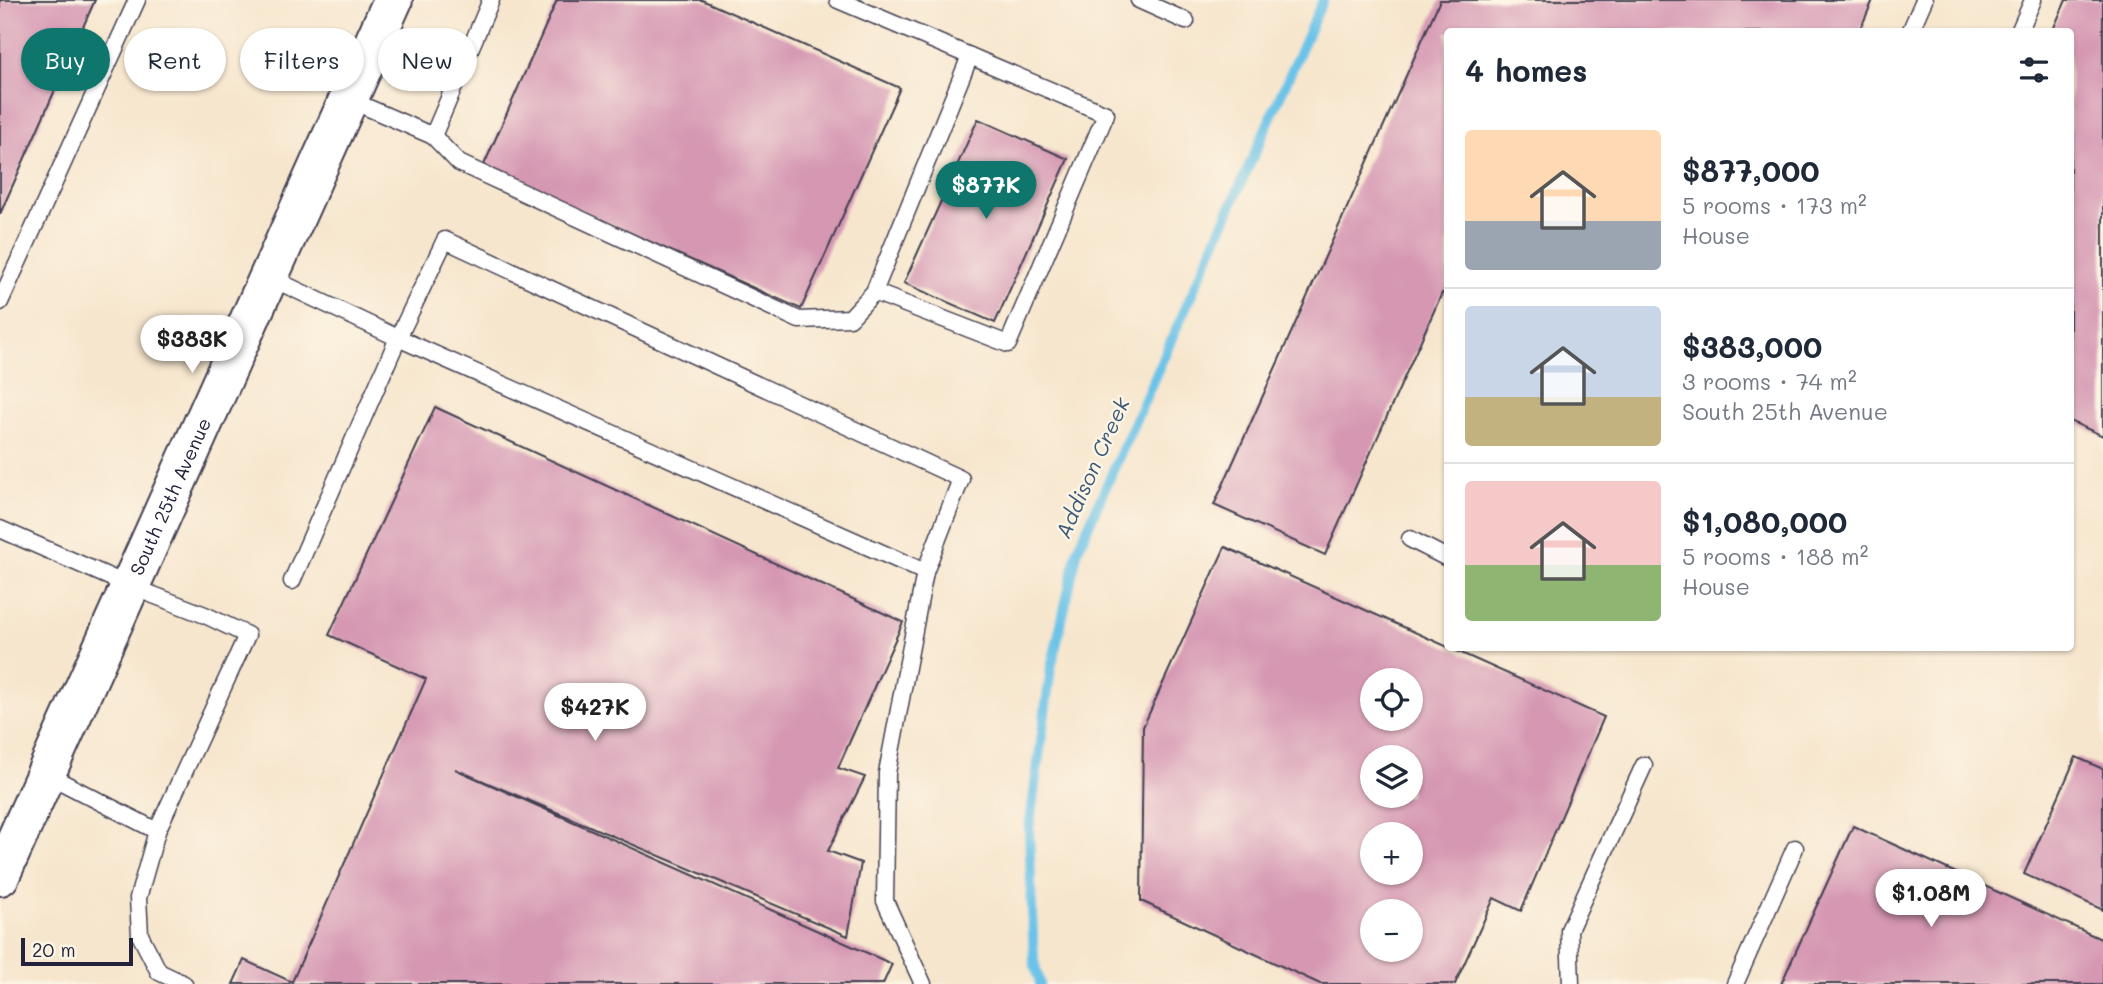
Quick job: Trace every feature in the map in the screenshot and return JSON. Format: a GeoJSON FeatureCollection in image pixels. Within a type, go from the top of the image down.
{"type":"FeatureCollection","features":[{"type":"Feature","properties":{"kind":"main road","name":"South 25th Avenue"},"geometry":{"type":"LineString","coordinates":[[0,876],[393,0]]}},
{"type":"Feature","properties":{"kind":"lane"},"geometry":{"type":"LineString","coordinates":[[0,302],[137,0]]}},
{"type":"Feature","properties":{"kind":"lane"},"geometry":{"type":"LineString","coordinates":[[433,136],[491,0]]}},
{"type":"Feature","properties":{"kind":"lane"},"geometry":{"type":"LineString","coordinates":[[838,0],[1106,114],[1008,344],[874,292]]}},
{"type":"Feature","properties":{"kind":"lane"},"geometry":{"type":"LineString","coordinates":[[1139,0],[1186,21]]}},
{"type":"Feature","properties":{"kind":"lane"},"geometry":{"type":"LineString","coordinates":[[1912,28],[1924,0]]}},
{"type":"Feature","properties":{"kind":"lane"},"geometry":{"type":"LineString","coordinates":[[2021,28],[2033,0]]}},
{"type":"Feature","properties":{"kind":"lane"},"geometry":{"type":"LineString","coordinates":[[348,99],[433,136],[459,163],[799,320],[850,318],[874,292],[970,57]]}},
{"type":"Feature","properties":{"kind":"lane"},"geometry":{"type":"LineString","coordinates":[[292,581],[398,338],[445,240],[961,479],[925,572],[887,774],[885,901],[923,984]]}},
{"type":"Feature","properties":{"kind":"lane"},"geometry":{"type":"LineString","coordinates":[[269,277],[398,338],[925,572]]}},
{"type":"Feature","properties":{"kind":"lane"},"geometry":{"type":"LineString","coordinates":[[0,529],[247,635],[157,831],[138,898],[140,935],[159,972],[184,984]]}},
{"type":"Feature","properties":{"kind":"lane"},"geometry":{"type":"LineString","coordinates":[[1410,539],[1444,556]]}},
{"type":"Feature","properties":{"kind":"lane"},"geometry":{"type":"LineString","coordinates":[[1571,984],[1569,930],[1644,765]]}},
{"type":"Feature","properties":{"kind":"lane"},"geometry":{"type":"LineString","coordinates":[[46,774],[157,831]]}},
{"type":"Feature","properties":{"kind":"lane"},"geometry":{"type":"LineString","coordinates":[[1735,984],[1795,848]]}},
{"type":"Feature","properties":{"kind":"building"},"geometry":{"type":"Polygon","coordinates":[[[0,0],[95,0],[83,28],[21,28],[21,91],[55,91],[0,214],[0,0]]]}},
{"type":"Feature","properties":{"kind":"building"},"geometry":{"type":"Polygon","coordinates":[[[557,0],[702,0],[900,88],[801,309],[483,167],[557,0]]]}},
{"type":"Feature","properties":{"kind":"building"},"geometry":{"type":"Polygon","coordinates":[[[1440,0],[1873,0],[1861,28],[1444,28],[1444,294],[1442,293],[1325,555],[1214,505],[1440,0]]]}},
{"type":"Feature","properties":{"kind":"building"},"geometry":{"type":"Polygon","coordinates":[[[2066,0],[2103,0],[2103,436],[2074,423],[2074,28],[2054,28],[2066,0]]]}},
{"type":"Feature","properties":{"kind":"building"},"geometry":{"type":"Polygon","coordinates":[[[978,119],[1068,159],[995,323],[904,283],[978,119]]]}},
{"type":"Feature","properties":{"kind":"building"},"geometry":{"type":"Polygon","coordinates":[[[435,407],[903,622],[838,768],[865,777],[828,851],[861,863],[848,936],[455,769],[892,964],[883,984],[233,984],[244,960],[292,982],[426,679],[329,635],[435,407]]]}},
{"type":"Feature","properties":{"kind":"building"},"geometry":{"type":"Polygon","coordinates":[[[1225,547],[1444,645],[1444,651],[1457,651],[1604,717],[1521,911],[1494,898],[1455,984],[1320,984],[1141,901],[1143,727],[1225,547]]]}},
{"type":"Feature","properties":{"kind":"building"},"geometry":{"type":"Polygon","coordinates":[[[2076,757],[2103,769],[2103,910],[2024,874],[2076,757]]]}},
{"type":"Feature","properties":{"kind":"building"},"geometry":{"type":"Polygon","coordinates":[[[1853,826],[2103,940],[2103,984],[1781,984],[1853,826]]]}},
{"type":"Feature","properties":{"kind":"waterway","name":"Addison Creek"},"geometry":{"type":"LineString","coordinates":[[1040,984],[1034,961],[1029,830],[1051,668],[1078,549],[1323,0]]}}]}
